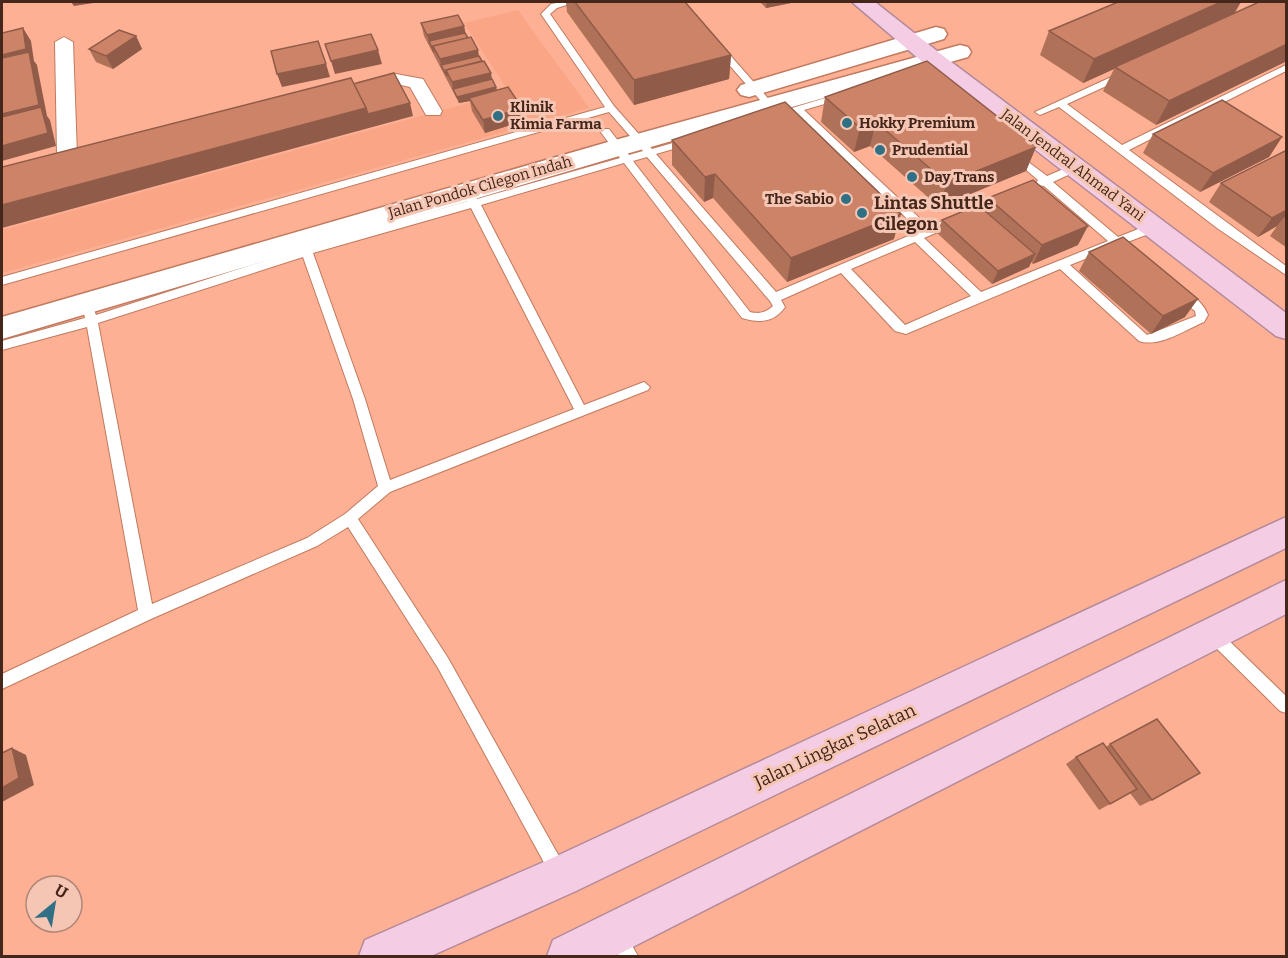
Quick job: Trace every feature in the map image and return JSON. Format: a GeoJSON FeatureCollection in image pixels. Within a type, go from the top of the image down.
{"type":"FeatureCollection","features":[{"type":"Feature","properties":{"kind":"highway","name":"Jalan Jendral Ahmad Yani"},"geometry":{"type":"LineString","coordinates":[[862,2],[960,52],[1050,107],[1271,288],[1287,328]]}},
{"type":"Feature","properties":{"kind":"highway","name":"Jalan Jendral Ahmad Yani"},"geometry":{"type":"LineString","coordinates":[[922,32],[934,60],[1155,227],[1271,288]]}},
{"type":"Feature","properties":{"kind":"highway","name":"Jalan Lingkar Selatan"},"geometry":{"type":"LineString","coordinates":[[381,957],[561,876],[1287,531]]}},
{"type":"Feature","properties":{"kind":"highway"},"geometry":{"type":"LineString","coordinates":[[569,957],[622,945],[1287,596]]}},
{"type":"Feature","properties":{"kind":"street","name":"Jalan Pondok Cilegon Indah"},"geometry":{"type":"LineString","coordinates":[[763,98],[922,32]]}},
{"type":"Feature","properties":{"kind":"street"},"geometry":{"type":"LineString","coordinates":[[63,42],[67,155]]}},
{"type":"Feature","properties":{"kind":"street","name":"Jalan Pondok Cilegon Indah"},"geometry":{"type":"LineString","coordinates":[[2,328],[89,312],[302,237],[763,98],[934,60],[960,52]]}},
{"type":"Feature","properties":{"kind":"street"},"geometry":{"type":"LineString","coordinates":[[351,90],[396,79],[407,80],[417,83],[433,111]]}},
{"type":"Feature","properties":{"kind":"street","name":"Jalan Pondok Cilegon Indah"},"geometry":{"type":"LineString","coordinates":[[2,307],[471,197],[625,138]]}},
{"type":"Feature","properties":{"kind":"street"},"geometry":{"type":"LineString","coordinates":[[45,160],[88,151]]}},
{"type":"Feature","properties":{"kind":"lane"},"geometry":{"type":"LineString","coordinates":[[572,2],[554,6],[545,14],[625,138],[746,315],[759,318],[769,317],[779,307],[774,298],[625,138]]}},
{"type":"Feature","properties":{"kind":"lane"},"geometry":{"type":"LineString","coordinates":[[713,39],[763,98]]}},
{"type":"Feature","properties":{"kind":"lane"},"geometry":{"type":"LineString","coordinates":[[1122,149],[1287,68]]}},
{"type":"Feature","properties":{"kind":"lane"},"geometry":{"type":"LineString","coordinates":[[1050,107],[1134,69]]}},
{"type":"Feature","properties":{"kind":"lane"},"geometry":{"type":"LineString","coordinates":[[2,281],[625,138],[798,109],[912,78]]}},
{"type":"Feature","properties":{"kind":"lane"},"geometry":{"type":"LineString","coordinates":[[1050,107],[1122,149],[1221,225],[1271,288]]}},
{"type":"Feature","properties":{"kind":"lane"},"geometry":{"type":"LineString","coordinates":[[798,109],[922,233],[979,297]]}},
{"type":"Feature","properties":{"kind":"lane"},"geometry":{"type":"LineString","coordinates":[[1002,144],[1140,262]]}},
{"type":"Feature","properties":{"kind":"lane"},"geometry":{"type":"LineString","coordinates":[[774,298],[1077,167]]}},
{"type":"Feature","properties":{"kind":"lane"},"geometry":{"type":"LineString","coordinates":[[471,197],[580,411]]}},
{"type":"Feature","properties":{"kind":"lane"},"geometry":{"type":"LineString","coordinates":[[844,269],[899,328],[906,330],[1060,263],[1155,227]]}},
{"type":"Feature","properties":{"kind":"lane"},"geometry":{"type":"LineString","coordinates":[[302,237],[358,399],[385,489]]}},
{"type":"Feature","properties":{"kind":"lane"},"geometry":{"type":"LineString","coordinates":[[1060,263],[1136,333],[1150,340],[1200,319],[1202,315],[1200,309],[1174,288]]}},
{"type":"Feature","properties":{"kind":"lane"},"geometry":{"type":"LineString","coordinates":[[2,345],[89,312],[146,614]]}},
{"type":"Feature","properties":{"kind":"lane"},"geometry":{"type":"LineString","coordinates":[[2,682],[146,614],[312,542],[350,518],[385,489],[644,387]]}},
{"type":"Feature","properties":{"kind":"lane"},"geometry":{"type":"LineString","coordinates":[[350,518],[363,534],[443,663],[561,876]]}},
{"type":"Feature","properties":{"kind":"lane"},"geometry":{"type":"LineString","coordinates":[[1213,635],[1287,706]]}},
{"type":"Feature","properties":{"kind":"shaded area"},"geometry":{"type":"Polygon","coordinates":[[[518,10],[589,108],[2,273],[2,230],[509,92],[464,23],[518,10]]]}},
{"type":"Feature","properties":{"kind":"building"},"geometry":{"type":"Polygon","coordinates":[[[575,2],[685,2],[731,55],[634,80],[575,2]]]}},
{"type":"Feature","properties":{"kind":"building"},"geometry":{"type":"Polygon","coordinates":[[[1118,2],[1221,2],[1094,59],[1049,31],[1118,2]]]}},
{"type":"Feature","properties":{"kind":"building"},"geometry":{"type":"Polygon","coordinates":[[[1259,2],[1287,2],[1287,44],[1169,101],[1115,67],[1259,2]]]}},
{"type":"Feature","properties":{"kind":"building"},"geometry":{"type":"Polygon","coordinates":[[[458,15],[464,26],[427,35],[421,23],[458,15]]]}},
{"type":"Feature","properties":{"kind":"building"},"geometry":{"type":"Polygon","coordinates":[[[23,28],[26,49],[2,55],[2,33],[23,28]]]}},
{"type":"Feature","properties":{"kind":"building"},"geometry":{"type":"Polygon","coordinates":[[[119,30],[136,36],[106,56],[89,49],[119,30]]]}},
{"type":"Feature","properties":{"kind":"building"},"geometry":{"type":"Polygon","coordinates":[[[465,33],[468,38],[433,46],[434,52],[429,41],[465,33]]]}},
{"type":"Feature","properties":{"kind":"building"},"geometry":{"type":"Polygon","coordinates":[[[371,34],[378,50],[331,61],[325,44],[371,34]]]}},
{"type":"Feature","properties":{"kind":"building"},"geometry":{"type":"Polygon","coordinates":[[[471,37],[478,50],[440,59],[433,46],[471,37]]]}},
{"type":"Feature","properties":{"kind":"building"},"geometry":{"type":"Polygon","coordinates":[[[318,41],[326,64],[277,74],[271,51],[318,41]]]}},
{"type":"Feature","properties":{"kind":"building"},"geometry":{"type":"Polygon","coordinates":[[[29,52],[39,105],[2,114],[2,58],[29,52]]]}},
{"type":"Feature","properties":{"kind":"building"},"geometry":{"type":"Polygon","coordinates":[[[479,56],[482,61],[446,70],[447,76],[441,65],[479,56]]]}},
{"type":"Feature","properties":{"kind":"building"},"geometry":{"type":"Polygon","coordinates":[[[484,61],[491,73],[452,82],[446,70],[484,61]]]}},
{"type":"Feature","properties":{"kind":"building"},"geometry":{"type":"Polygon","coordinates":[[[927,61],[1036,147],[947,183],[876,122],[860,128],[825,97],[927,61]]]}},
{"type":"Feature","properties":{"kind":"building"},"geometry":{"type":"Polygon","coordinates":[[[394,73],[410,103],[368,114],[353,84],[394,73]]]}},
{"type":"Feature","properties":{"kind":"building"},"geometry":{"type":"Polygon","coordinates":[[[351,78],[366,108],[2,205],[2,167],[351,78]]]}},
{"type":"Feature","properties":{"kind":"building"},"geometry":{"type":"Polygon","coordinates":[[[492,79],[496,87],[457,97],[453,89],[492,79]]]}},
{"type":"Feature","properties":{"kind":"building"},"geometry":{"type":"Polygon","coordinates":[[[508,87],[522,108],[483,120],[469,98],[508,87]]]}},
{"type":"Feature","properties":{"kind":"building"},"geometry":{"type":"Polygon","coordinates":[[[1222,100],[1282,137],[1213,173],[1153,134],[1222,100]]]}},
{"type":"Feature","properties":{"kind":"building"},"geometry":{"type":"Polygon","coordinates":[[[785,102],[901,214],[791,258],[715,174],[705,177],[672,140],[785,102]]]}},
{"type":"Feature","properties":{"kind":"building"},"geometry":{"type":"Polygon","coordinates":[[[41,107],[48,133],[2,146],[2,117],[41,107]]]}},
{"type":"Feature","properties":{"kind":"building"},"geometry":{"type":"Polygon","coordinates":[[[1287,150],[1287,210],[1272,218],[1221,183],[1287,150]]]}},
{"type":"Feature","properties":{"kind":"building"},"geometry":{"type":"Polygon","coordinates":[[[1033,180],[1088,226],[1042,245],[988,198],[1033,180]]]}},
{"type":"Feature","properties":{"kind":"building"},"geometry":{"type":"Polygon","coordinates":[[[978,205],[1035,254],[998,271],[942,220],[978,205]]]}},
{"type":"Feature","properties":{"kind":"building"},"geometry":{"type":"Polygon","coordinates":[[[1123,237],[1198,299],[1163,316],[1089,252],[1123,237]]]}},
{"type":"Feature","properties":{"kind":"building"},"geometry":{"type":"Polygon","coordinates":[[[1157,719],[1200,773],[1152,800],[1110,744],[1157,719]]]}},
{"type":"Feature","properties":{"kind":"building"},"geometry":{"type":"Polygon","coordinates":[[[1103,743],[1137,789],[1110,804],[1076,757],[1103,743]]]}},
{"type":"Feature","properties":{"kind":"building"},"geometry":{"type":"Polygon","coordinates":[[[12,748],[19,778],[2,788],[2,753],[12,748]]]}},
{"type":"Feature","properties":{"kind":"place","name":"Klinik Kimia Farma"},"geometry":{"type":"Point","coordinates":[498,116]}},
{"type":"Feature","properties":{"kind":"place","name":"Hokky Premium"},"geometry":{"type":"Point","coordinates":[847,123]}},
{"type":"Feature","properties":{"kind":"place","name":"Prudential"},"geometry":{"type":"Point","coordinates":[880,150]}},
{"type":"Feature","properties":{"kind":"place","name":"Day Trans"},"geometry":{"type":"Point","coordinates":[912,177]}},
{"type":"Feature","properties":{"kind":"place","name":"The Sabio"},"geometry":{"type":"Point","coordinates":[846,199]}},
{"type":"Feature","properties":{"kind":"place","name":"Lintas Shuttle Cilegon"},"geometry":{"type":"Point","coordinates":[862,213]}}]}
